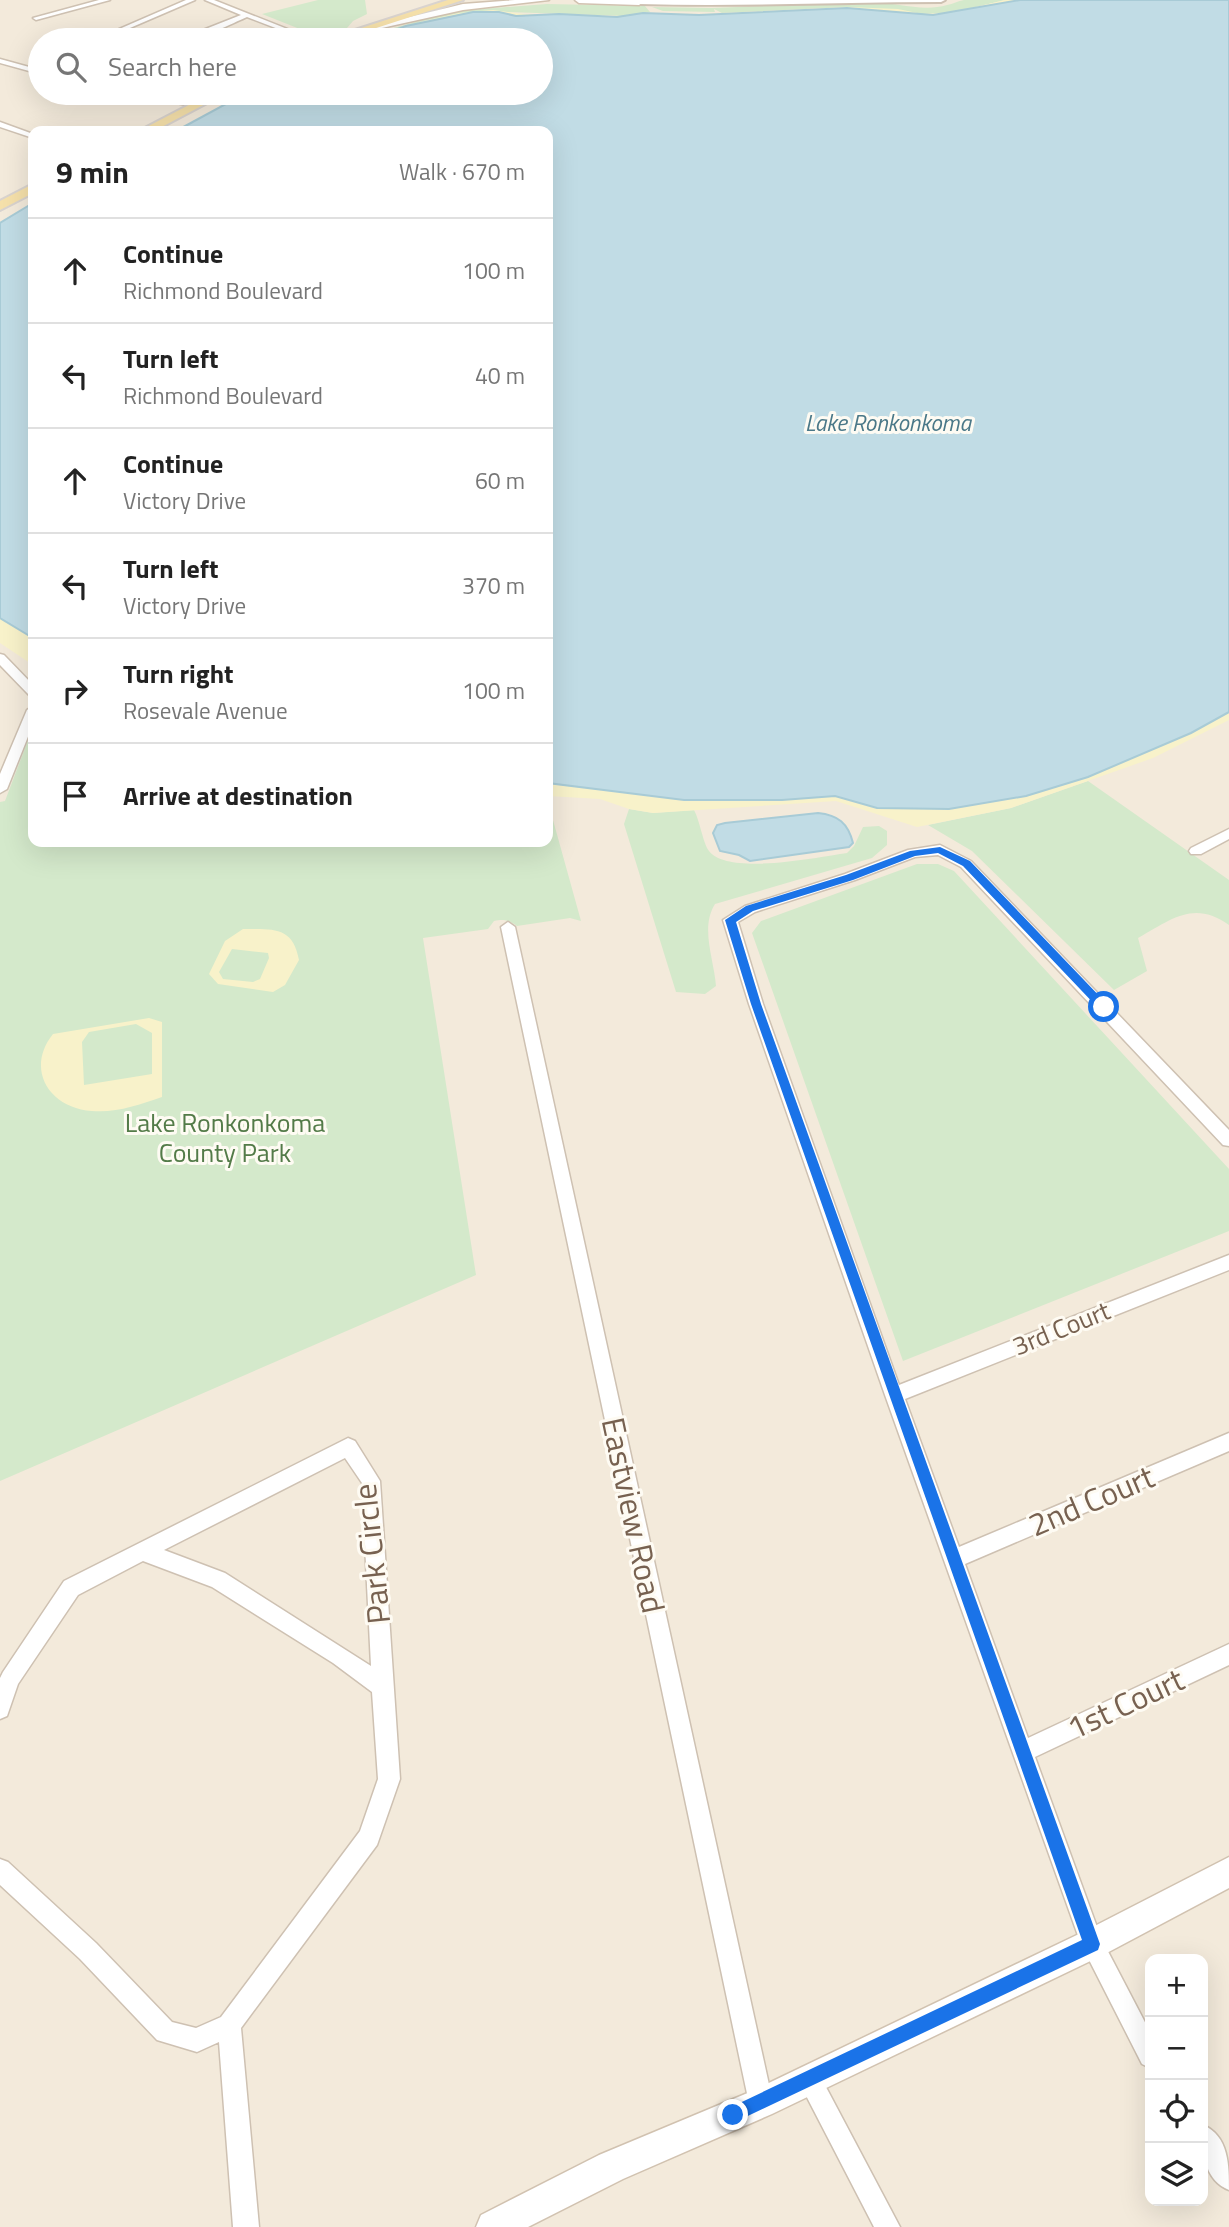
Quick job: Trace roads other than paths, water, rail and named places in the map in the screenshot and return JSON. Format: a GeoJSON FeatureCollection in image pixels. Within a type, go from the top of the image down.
{"type":"FeatureCollection","features":[{"type":"Feature","properties":{"kind":"main road"},"geometry":{"type":"LineString","coordinates":[[370,28],[458,0]]}},
{"type":"Feature","properties":{"kind":"main road"},"geometry":{"type":"LineString","coordinates":[[377,26],[463,7],[545,0]]}},
{"type":"Feature","properties":{"kind":"main road"},"geometry":{"type":"LineString","coordinates":[[579,0],[639,1]]}},
{"type":"Feature","properties":{"kind":"main road"},"geometry":{"type":"LineString","coordinates":[[155,126],[198,105]]}},
{"type":"Feature","properties":{"kind":"main road"},"geometry":{"type":"LineString","coordinates":[[0,206],[28,191]]}},
{"type":"Feature","properties":{"kind":"main road"},"geometry":{"type":"LineString","coordinates":[[493,2227],[611,2167],[761,2103],[1092,1944],[1229,1872]]}},
{"type":"Feature","properties":{"kind":"street"},"geometry":{"type":"LineString","coordinates":[[36,18],[107,0]]}},
{"type":"Feature","properties":{"kind":"street"},"geometry":{"type":"LineString","coordinates":[[126,28],[192,0]]}},
{"type":"Feature","properties":{"kind":"street"},"geometry":{"type":"LineString","coordinates":[[208,0],[281,28]]}},
{"type":"Feature","properties":{"kind":"street"},"geometry":{"type":"LineString","coordinates":[[639,1],[723,4],[812,0],[941,0]]}},
{"type":"Feature","properties":{"kind":"street"},"geometry":{"type":"LineString","coordinates":[[213,28],[248,15]]}},
{"type":"Feature","properties":{"kind":"street"},"geometry":{"type":"LineString","coordinates":[[0,61],[28,69]]}},
{"type":"Feature","properties":{"kind":"street"},"geometry":{"type":"LineString","coordinates":[[0,124],[28,134]]}},
{"type":"Feature","properties":{"kind":"street"},"geometry":{"type":"LineString","coordinates":[[0,658],[28,687]]}},
{"type":"Feature","properties":{"kind":"street"},"geometry":{"type":"LineString","coordinates":[[0,789],[28,722]]}},
{"type":"Feature","properties":{"kind":"street"},"geometry":{"type":"LineString","coordinates":[[1196,851],[1229,833]]}},
{"type":"Feature","properties":{"kind":"street"},"geometry":{"type":"LineString","coordinates":[[1145,2046],[1092,1944],[894,1395],[756,1004],[730,920],[750,909],[850,877],[913,853],[940,850],[966,863],[1229,1140]]}},
{"type":"Feature","properties":{"kind":"street","name":"Eastview Road"},"geometry":{"type":"LineString","coordinates":[[508,927],[761,2103]]}},
{"type":"Feature","properties":{"kind":"street","name":"3rd Court"},"geometry":{"type":"LineString","coordinates":[[894,1395],[1229,1262]]}},
{"type":"Feature","properties":{"kind":"street","name":"2nd Court"},"geometry":{"type":"LineString","coordinates":[[954,1559],[1229,1442]]}},
{"type":"Feature","properties":{"kind":"street","name":"Park Circle"},"geometry":{"type":"LineString","coordinates":[[0,1709],[10,1679],[71,1588],[348,1447],[371,1481],[389,1779],[369,1837],[229,2025]]}},
{"type":"Feature","properties":{"kind":"street","name":"Park Circle"},"geometry":{"type":"LineString","coordinates":[[142,1551],[218,1580],[340,1656],[382,1686]]}},
{"type":"Feature","properties":{"kind":"street","name":"1st Court"},"geometry":{"type":"LineString","coordinates":[[1022,1752],[1229,1654]]}},
{"type":"Feature","properties":{"kind":"street"},"geometry":{"type":"LineString","coordinates":[[0,1870],[88,1951],[165,2032],[197,2040],[229,2025],[246,2227]]}},
{"type":"Feature","properties":{"kind":"street"},"geometry":{"type":"LineString","coordinates":[[810,2080],[887,2227]]}},
{"type":"Feature","properties":{"kind":"street"},"geometry":{"type":"LineString","coordinates":[[1207,2143],[1229,2178]]}},
{"type":"Feature","properties":{"kind":"water","name":"Lake Ronkonkoma"},"geometry":{"type":"Polygon","coordinates":[[[1020,0],[1229,0],[1229,712],[1191,733],[1088,777],[1026,796],[949,809],[877,808],[835,796],[782,800],[684,800],[553,784],[553,126],[185,126],[224,105],[553,105],[553,28],[400,28],[473,12],[499,12],[516,16],[559,14],[617,17],[643,13],[699,15],[847,8],[933,15],[1020,0]]]}},
{"type":"Feature","properties":{"kind":"water"},"geometry":{"type":"Polygon","coordinates":[[[28,206],[28,635],[0,618],[0,223],[28,206]]]}},
{"type":"Feature","properties":{"kind":"water"},"geometry":{"type":"Polygon","coordinates":[[[818,813],[841,821],[853,843],[849,847],[750,861],[739,855],[720,851],[713,833],[717,825],[725,823],[818,813]]]}},
{"type":"Feature","properties":{"kind":"park label","name":"Lake Ronkonkoma County Park"},"geometry":{"type":"Point","coordinates":[225,1137]}}]}
